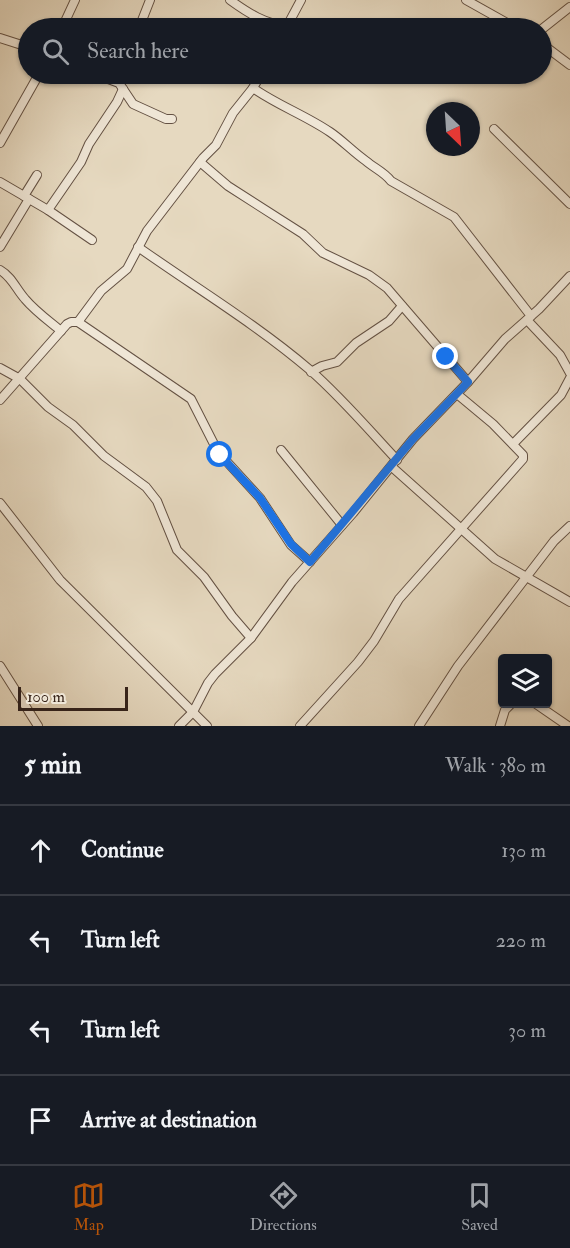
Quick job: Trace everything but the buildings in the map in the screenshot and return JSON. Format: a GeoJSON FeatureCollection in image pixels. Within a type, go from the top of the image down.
{"type":"FeatureCollection","features":[{"type":"Feature","properties":{"kind":"street"},"geometry":{"type":"LineString","coordinates":[[67,18],[75,0]]}},
{"type":"Feature","properties":{"kind":"street"},"geometry":{"type":"LineString","coordinates":[[143,18],[150,0]]}},
{"type":"Feature","properties":{"kind":"street"},"geometry":{"type":"LineString","coordinates":[[230,0],[257,18]]}},
{"type":"Feature","properties":{"kind":"street"},"geometry":{"type":"LineString","coordinates":[[291,18],[301,0]]}},
{"type":"Feature","properties":{"kind":"street"},"geometry":{"type":"LineString","coordinates":[[466,0],[498,18]]}},
{"type":"Feature","properties":{"kind":"street"},"geometry":{"type":"LineString","coordinates":[[552,21],[570,7]]}},
{"type":"Feature","properties":{"kind":"street"},"geometry":{"type":"LineString","coordinates":[[0,38],[18,44]]}},
{"type":"Feature","properties":{"kind":"street"},"geometry":{"type":"LineString","coordinates":[[552,52],[570,65]]}},
{"type":"Feature","properties":{"kind":"street"},"geometry":{"type":"LineString","coordinates":[[0,143],[33,84]]}},
{"type":"Feature","properties":{"kind":"street"},"geometry":{"type":"LineString","coordinates":[[117,84],[121,86],[133,104],[166,119],[172,119]]}},
{"type":"Feature","properties":{"kind":"street"},"geometry":{"type":"LineString","coordinates":[[78,322],[101,291],[126,269],[147,231],[200,162],[216,145],[233,113],[255,84]]}},
{"type":"Feature","properties":{"kind":"street"},"geometry":{"type":"LineString","coordinates":[[48,210],[81,162],[89,144],[117,102],[121,86]]}},
{"type":"Feature","properties":{"kind":"street"},"geometry":{"type":"LineString","coordinates":[[253,88],[330,132],[391,181],[454,217],[529,318],[560,355],[570,373]]}},
{"type":"Feature","properties":{"kind":"street"},"geometry":{"type":"LineString","coordinates":[[494,129],[570,204]]}},
{"type":"Feature","properties":{"kind":"street"},"geometry":{"type":"LineString","coordinates":[[200,162],[228,186],[303,234],[323,253],[369,275],[387,288],[468,382]]}},
{"type":"Feature","properties":{"kind":"street"},"geometry":{"type":"LineString","coordinates":[[0,247],[37,175]]}},
{"type":"Feature","properties":{"kind":"street"},"geometry":{"type":"LineString","coordinates":[[0,182],[48,210],[92,240]]}},
{"type":"Feature","properties":{"kind":"street"},"geometry":{"type":"LineString","coordinates":[[138,247],[235,312],[311,372],[394,463],[404,480],[463,528],[487,553],[570,602]]}},
{"type":"Feature","properties":{"kind":"street"},"geometry":{"type":"LineString","coordinates":[[0,270],[15,284],[23,298],[61,331]]}},
{"type":"Feature","properties":{"kind":"street"},"geometry":{"type":"LineString","coordinates":[[179,726],[193,712],[208,683],[251,638],[292,582],[427,424],[457,394],[505,339],[570,276]]}},
{"type":"Feature","properties":{"kind":"street"},"geometry":{"type":"LineString","coordinates":[[311,372],[337,362],[356,343],[389,321],[402,306]]}},
{"type":"Feature","properties":{"kind":"street"},"geometry":{"type":"LineString","coordinates":[[0,400],[61,331],[71,322],[78,322],[191,399],[218,452],[260,498],[291,544],[310,562]]}},
{"type":"Feature","properties":{"kind":"street"},"geometry":{"type":"LineString","coordinates":[[0,368],[20,379],[48,407],[73,425],[104,456],[146,487],[157,501],[176,548],[195,567],[251,638]]}},
{"type":"Feature","properties":{"kind":"street"},"geometry":{"type":"LineString","coordinates":[[514,443],[561,395],[570,378]]}},
{"type":"Feature","properties":{"kind":"street"},"geometry":{"type":"LineString","coordinates":[[300,726],[358,662],[374,641],[399,599],[523,459],[524,454],[514,443],[457,394]]}},
{"type":"Feature","properties":{"kind":"street"},"geometry":{"type":"LineString","coordinates":[[281,450],[342,525]]}},
{"type":"Feature","properties":{"kind":"street"},"geometry":{"type":"LineString","coordinates":[[0,502],[60,580],[207,726]]}},
{"type":"Feature","properties":{"kind":"street"},"geometry":{"type":"LineString","coordinates":[[419,726],[458,666],[554,541],[570,526]]}},
{"type":"Feature","properties":{"kind":"street"},"geometry":{"type":"LineString","coordinates":[[0,666],[38,726]]}},
{"type":"Feature","properties":{"kind":"street"},"geometry":{"type":"LineString","coordinates":[[500,726],[507,708]]}},
{"type":"Feature","properties":{"kind":"street"},"geometry":{"type":"LineString","coordinates":[[542,708],[568,726]]}},
{"type":"Feature","properties":{"kind":"route"},"geometry":{"type":"LineString","coordinates":[[220,455],[260,498],[299,554],[310,562],[413,439],[468,382],[446,357]]}}]}
